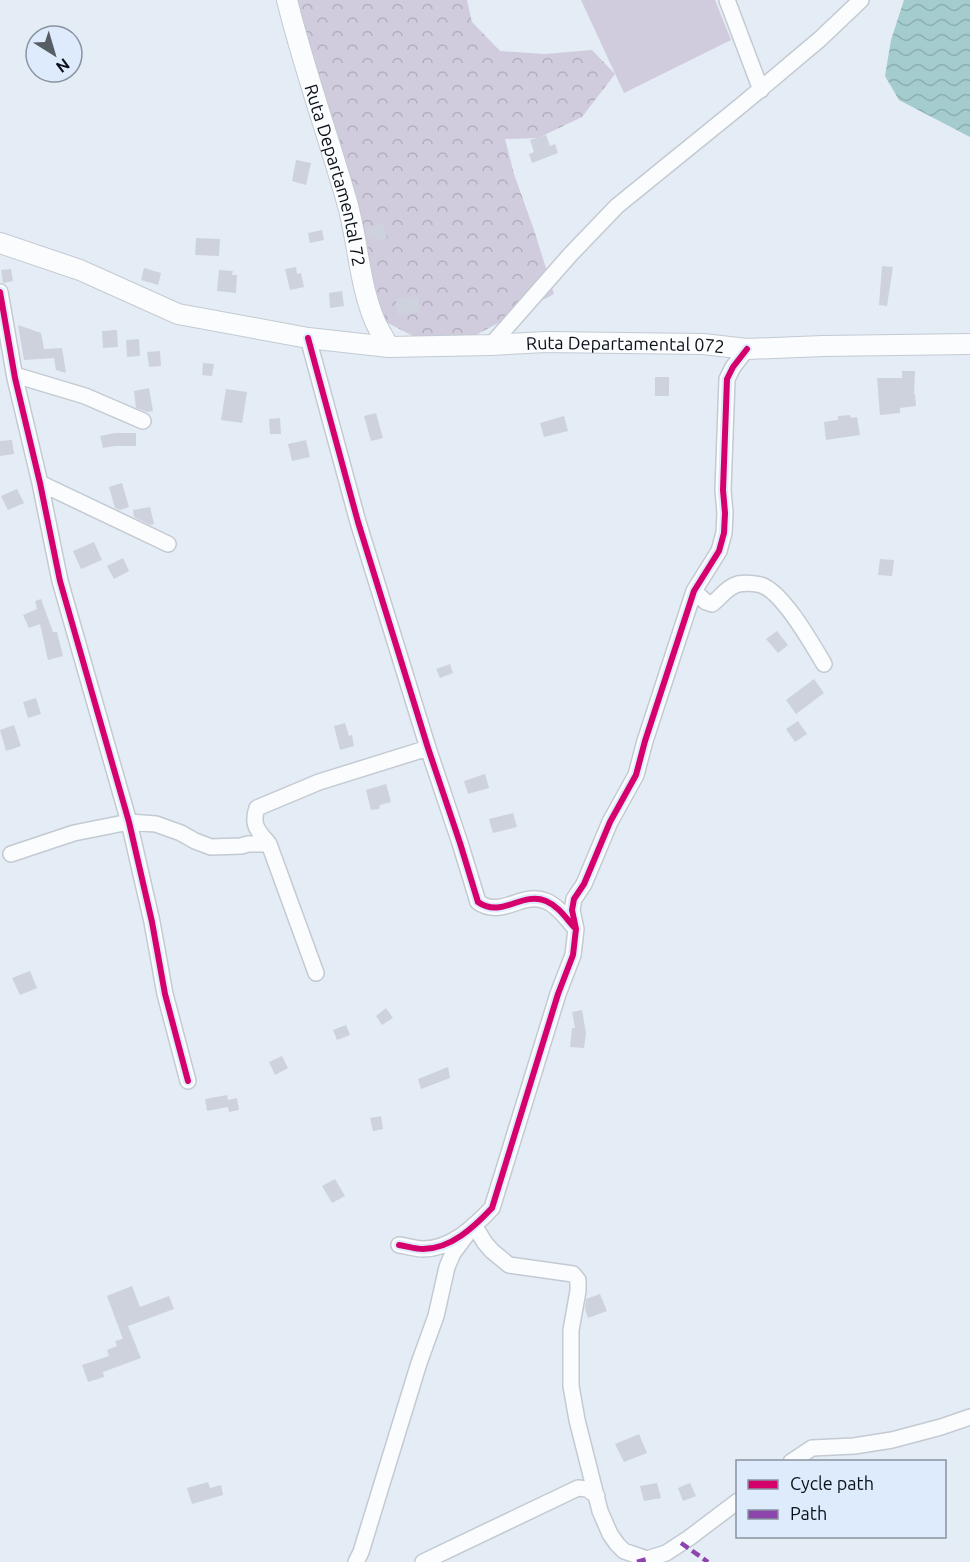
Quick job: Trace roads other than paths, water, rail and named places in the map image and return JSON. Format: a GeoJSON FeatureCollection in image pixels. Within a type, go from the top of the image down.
{"type":"FeatureCollection","features":[{"type":"Feature","properties":{"kind":"main road","name":"Ruta Departamental 72"},"geometry":{"type":"LineString","coordinates":[[287,0],[309,81],[348,206],[367,296],[374,319],[389,347]]}},
{"type":"Feature","properties":{"kind":"main road","name":"Ruta Departamental 072"},"geometry":{"type":"LineString","coordinates":[[0,243],[80,270],[178,314],[308,338],[389,347],[546,342],[703,344],[747,349],[970,344]]}},
{"type":"Feature","properties":{"kind":"street"},"geometry":{"type":"LineString","coordinates":[[727,0],[760,90]]}},
{"type":"Feature","properties":{"kind":"street"},"geometry":{"type":"LineString","coordinates":[[491,345],[570,255],[617,206],[820,39],[845,6],[861,0]]}},
{"type":"Feature","properties":{"kind":"street"},"geometry":{"type":"LineString","coordinates":[[0,292],[15,375],[60,581],[129,822],[152,922],[165,994],[188,1081]]}},
{"type":"Feature","properties":{"kind":"street"},"geometry":{"type":"LineString","coordinates":[[308,338],[358,522],[478,902],[485,907],[498,908],[528,898],[546,901],[559,910],[576,929]]}},
{"type":"Feature","properties":{"kind":"street"},"geometry":{"type":"LineString","coordinates":[[360,1559],[419,1363],[436,1316],[447,1267],[453,1253],[474,1226],[492,1208],[558,994],[573,955],[576,929],[572,910],[574,899],[584,884],[610,822],[636,775],[694,591],[719,551],[724,533],[725,513],[723,490],[727,379],[747,349]]}},
{"type":"Feature","properties":{"kind":"street"},"geometry":{"type":"LineString","coordinates":[[15,375],[85,396],[143,421]]}},
{"type":"Feature","properties":{"kind":"street"},"geometry":{"type":"LineString","coordinates":[[40,483],[168,544]]}},
{"type":"Feature","properties":{"kind":"street"},"geometry":{"type":"LineString","coordinates":[[694,591],[706,602],[712,604],[728,589],[737,585],[744,583],[762,585],[781,599],[824,664]]}},
{"type":"Feature","properties":{"kind":"street"},"geometry":{"type":"LineString","coordinates":[[316,973],[269,844],[256,828],[254,817],[257,808],[319,782],[428,748]]}},
{"type":"Feature","properties":{"kind":"street"},"geometry":{"type":"LineString","coordinates":[[11,854],[74,833],[129,822],[156,824],[211,847],[269,844]]}},
{"type":"Feature","properties":{"kind":"street"},"geometry":{"type":"LineString","coordinates":[[399,1245],[422,1249],[440,1247],[458,1238],[474,1226]]}},
{"type":"Feature","properties":{"kind":"street"},"geometry":{"type":"LineString","coordinates":[[474,1226],[492,1251],[509,1265],[573,1274],[578,1280],[570,1330],[571,1386],[577,1420],[600,1511],[617,1544],[624,1551],[647,1559],[666,1553],[736,1502]]}},
{"type":"Feature","properties":{"kind":"street"},"geometry":{"type":"LineString","coordinates":[[793,1460],[812,1448],[854,1446],[892,1440],[970,1417]]}},
{"type":"Feature","properties":{"kind":"street"},"geometry":{"type":"LineString","coordinates":[[423,1562],[578,1488],[586,1489],[597,1496]]}},
{"type":"Feature","properties":{"kind":"water"},"geometry":{"type":"Polygon","coordinates":[[[904,0],[970,0],[970,137],[899,100],[885,76],[891,40],[904,0]]]}}]}
